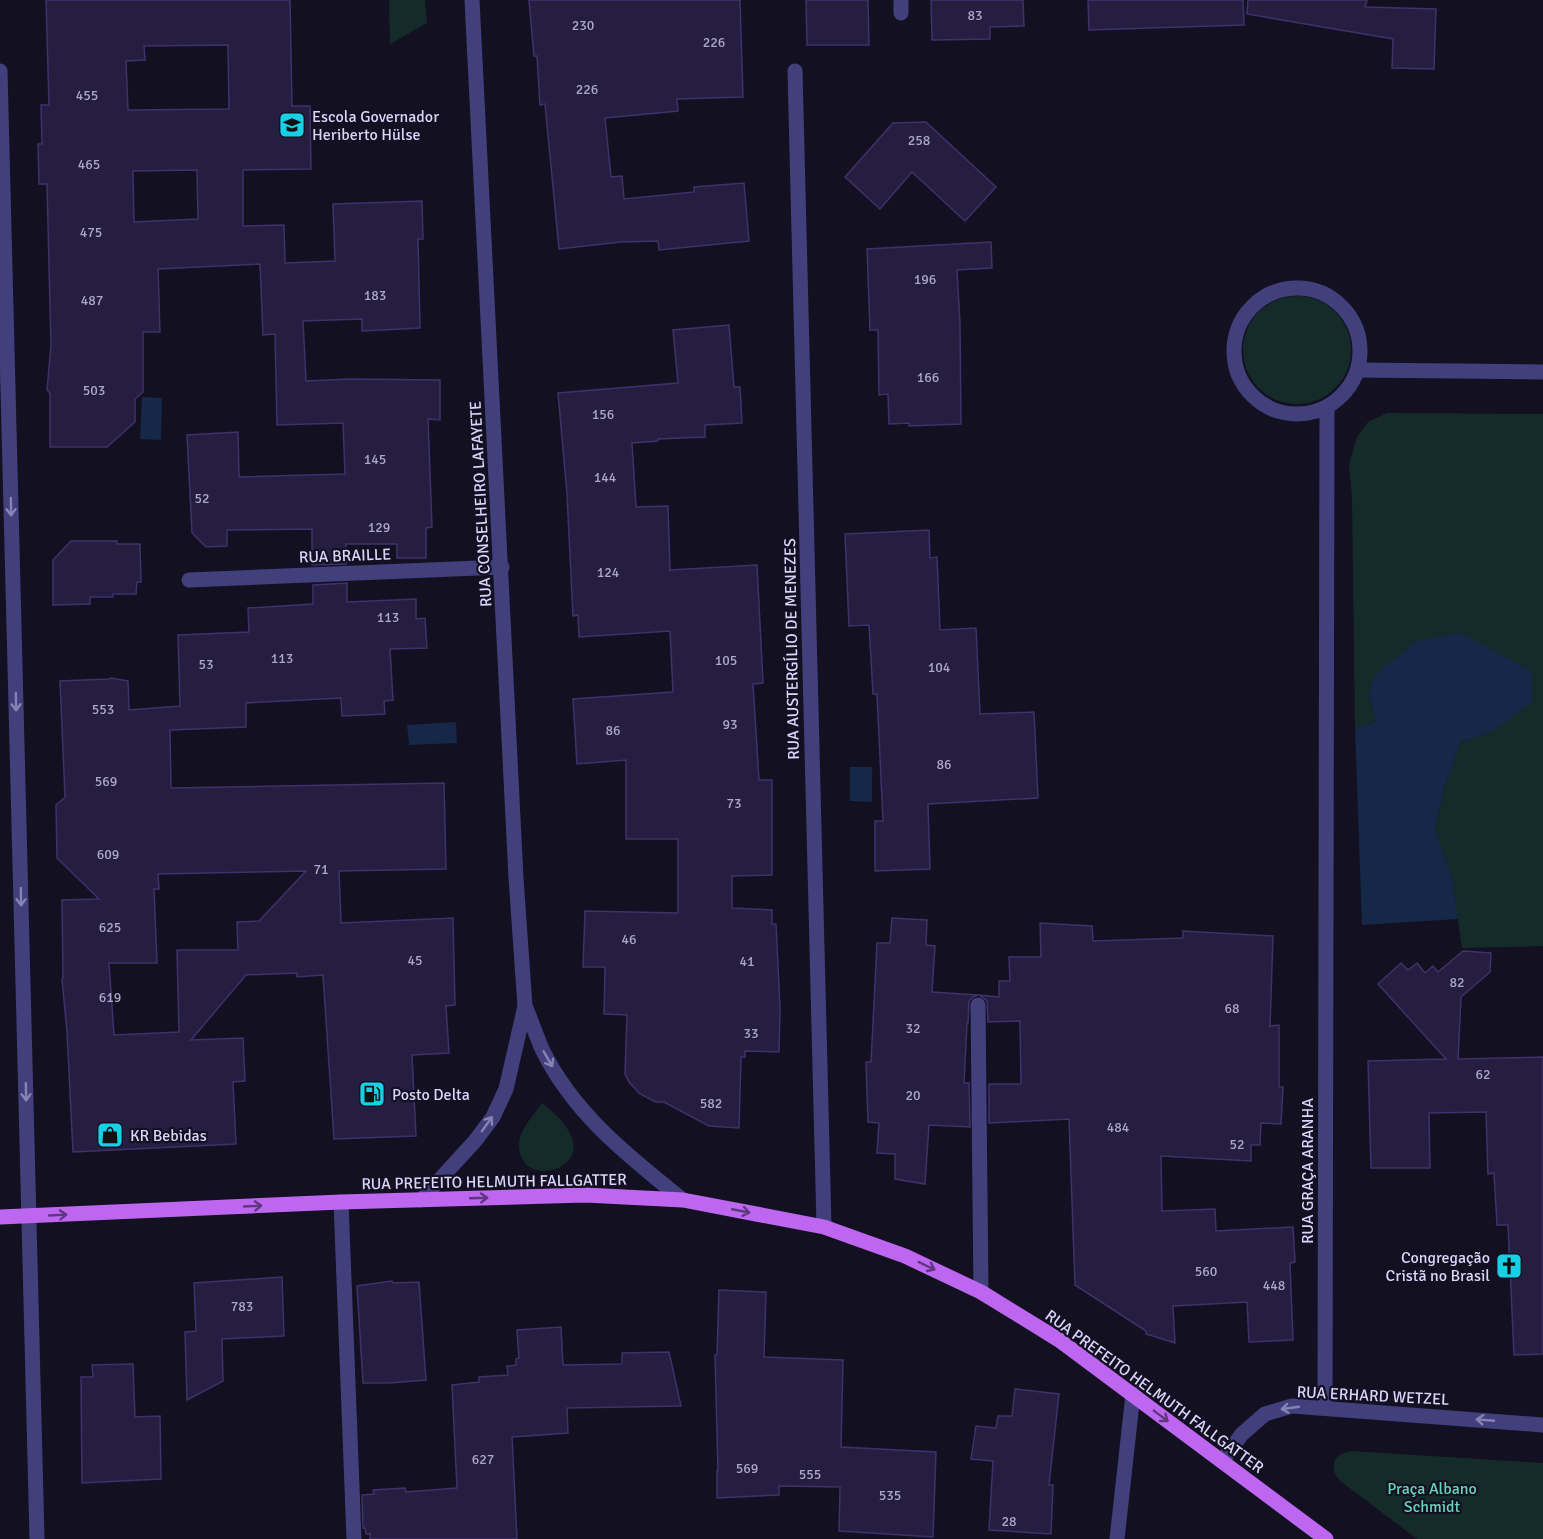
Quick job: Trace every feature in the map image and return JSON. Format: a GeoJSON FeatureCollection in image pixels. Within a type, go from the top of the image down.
{"type":"FeatureCollection","features":[{"type":"Feature","properties":{"kind":"main road","name":"RUA PREFEITO HELMUTH FALLGATTER"},"geometry":{"type":"LineString","coordinates":[[0,1217],[341,1202],[585,1195],[683,1200],[824,1227],[905,1256],[981,1292],[1059,1340],[1326,1539]]}},
{"type":"Feature","properties":{"kind":"street","name":"RUA CONSELHEIRO LAFAYETE"},"geometry":{"type":"LineString","coordinates":[[421,1200],[475,1141],[493,1117],[506,1089],[525,1006],[516,878],[472,0]]}},
{"type":"Feature","properties":{"kind":"street"},"geometry":{"type":"LineString","coordinates":[[0,71],[37,1539]]}},
{"type":"Feature","properties":{"kind":"street","name":"RUA AUSTERGÍLIO DE MENEZES"},"geometry":{"type":"LineString","coordinates":[[795,71],[824,1227]]}},
{"type":"Feature","properties":{"kind":"street"},"geometry":{"type":"LineString","coordinates":[[1284,288],[1306,288],[1327,295],[1344,308],[1356,327],[1361,348],[1358,370],[1346,391],[1327,407],[1306,414],[1284,413],[1263,405],[1247,390],[1236,371],[1233,350],[1237,328],[1248,309],[1264,295],[1284,288]]}},
{"type":"Feature","properties":{"kind":"street"},"geometry":{"type":"LineString","coordinates":[[1358,370],[1543,372]]}},
{"type":"Feature","properties":{"kind":"street","name":"RUA GRAÇA ARANHA"},"geometry":{"type":"LineString","coordinates":[[1325,1407],[1327,407]]}},
{"type":"Feature","properties":{"kind":"street","name":"RUA BRAILLE"},"geometry":{"type":"LineString","coordinates":[[189,580],[502,567]]}},
{"type":"Feature","properties":{"kind":"street"},"geometry":{"type":"LineString","coordinates":[[978,1005],[981,1292]]}},
{"type":"Feature","properties":{"kind":"street","name":"RUA CONSELHEIRO LAFAYETE"},"geometry":{"type":"LineString","coordinates":[[525,1006],[543,1049],[561,1082],[586,1114],[632,1160],[683,1200]]}},
{"type":"Feature","properties":{"kind":"street"},"geometry":{"type":"LineString","coordinates":[[341,1202],[354,1539]]}},
{"type":"Feature","properties":{"kind":"street"},"geometry":{"type":"LineString","coordinates":[[1117,1539],[1133,1394]]}},
{"type":"Feature","properties":{"kind":"street","name":"RUA ERHARD WETZEL"},"geometry":{"type":"LineString","coordinates":[[1222,1461],[1242,1434],[1265,1414],[1292,1406],[1543,1425]]}},
{"type":"Feature","properties":{"kind":"green space"},"geometry":{"type":"Polygon","coordinates":[[[389,0],[425,0],[427,23],[390,44],[389,0]]]}},
{"type":"Feature","properties":{"kind":"green space"},"geometry":{"type":"Polygon","coordinates":[[[1297,296],[1318,300],[1335,312],[1347,329],[1351,350],[1347,371],[1335,388],[1318,400],[1297,404],[1276,400],[1259,388],[1247,371],[1243,350],[1247,329],[1259,312],[1276,300],[1297,296]]]}},
{"type":"Feature","properties":{"kind":"green space"},"geometry":{"type":"Polygon","coordinates":[[[1387,413],[1543,414],[1543,946],[1462,948],[1452,879],[1435,829],[1444,789],[1461,742],[1492,732],[1369,694],[1376,721],[1355,729],[1352,498],[1349,464],[1357,437],[1368,422],[1387,413]]]}},
{"type":"Feature","properties":{"kind":"green space"},"geometry":{"type":"Polygon","coordinates":[[[542,1103],[563,1122],[574,1144],[571,1156],[564,1165],[553,1170],[541,1171],[530,1167],[522,1158],[519,1143],[525,1127],[542,1103]]]}},
{"type":"Feature","properties":{"kind":"green space","name":"Praça Albano Schmidt"},"geometry":{"type":"Polygon","coordinates":[[[1352,1451],[1543,1463],[1543,1539],[1417,1539],[1339,1480],[1334,1469],[1335,1461],[1341,1454],[1352,1451]]]}},
{"type":"Feature","properties":{"kind":"water"},"geometry":{"type":"Polygon","coordinates":[[[142,397],[162,398],[161,440],[140,439],[142,397]]]}},
{"type":"Feature","properties":{"kind":"water"},"geometry":{"type":"Polygon","coordinates":[[[1461,633],[1531,671],[1533,701],[1492,732],[1461,742],[1444,789],[1435,829],[1452,879],[1458,919],[1362,925],[1355,729],[1376,721],[1369,694],[1375,675],[1416,641],[1461,633]]]}},
{"type":"Feature","properties":{"kind":"water"},"geometry":{"type":"Polygon","coordinates":[[[456,722],[457,743],[409,745],[407,725],[456,722]]]}},
{"type":"Feature","properties":{"kind":"water"},"geometry":{"type":"Polygon","coordinates":[[[850,767],[872,767],[872,802],[850,801],[850,767]]]}},
{"type":"Feature","properties":{"kind":"building"},"geometry":{"type":"Polygon","coordinates":[[[46,0],[290,0],[292,106],[310,106],[311,169],[243,170],[243,226],[284,225],[285,263],[335,261],[333,204],[422,201],[423,239],[418,239],[420,328],[362,331],[362,319],[303,321],[306,381],[440,380],[440,420],[428,419],[432,527],[426,528],[426,558],[397,558],[397,544],[346,544],[346,564],[312,565],[312,529],[227,530],[227,546],[206,547],[192,533],[187,435],[238,432],[239,477],[345,474],[343,423],[277,425],[275,334],[263,335],[260,264],[158,269],[160,332],[143,332],[143,392],[135,399],[135,422],[107,447],[50,447],[50,393],[47,390],[51,346],[47,184],[39,184],[38,144],[42,144],[41,105],[49,105],[46,0]],[[228,45],[144,46],[145,60],[126,61],[128,110],[229,109],[228,45]],[[197,170],[133,171],[134,222],[198,219],[197,170]]]}},
{"type":"Feature","properties":{"kind":"building"},"geometry":{"type":"Polygon","coordinates":[[[529,0],[740,0],[743,97],[677,99],[678,111],[605,118],[611,177],[622,176],[624,199],[694,192],[694,187],[744,183],[749,241],[659,250],[658,241],[621,242],[559,249],[545,104],[540,105],[537,56],[534,56],[529,0]]]}},
{"type":"Feature","properties":{"kind":"building"},"geometry":{"type":"Polygon","coordinates":[[[806,0],[868,0],[869,45],[807,45],[806,0]]]}},
{"type":"Feature","properties":{"kind":"building"},"geometry":{"type":"Polygon","coordinates":[[[931,0],[1023,0],[1024,26],[990,27],[990,39],[932,40],[931,0]]]}},
{"type":"Feature","properties":{"kind":"building"},"geometry":{"type":"Polygon","coordinates":[[[1088,0],[1243,0],[1244,25],[1089,30],[1088,0]]]}},
{"type":"Feature","properties":{"kind":"building"},"geometry":{"type":"Polygon","coordinates":[[[1248,0],[1367,0],[1365,7],[1436,9],[1434,69],[1392,68],[1393,39],[1247,14],[1248,0]]]}},
{"type":"Feature","properties":{"kind":"building"},"geometry":{"type":"Polygon","coordinates":[[[926,122],[996,187],[965,221],[912,172],[880,209],[845,177],[893,123],[926,122]]]}},
{"type":"Feature","properties":{"kind":"building"},"geometry":{"type":"Polygon","coordinates":[[[991,242],[992,268],[957,270],[961,424],[909,426],[909,423],[889,424],[888,394],[879,395],[878,330],[870,330],[867,249],[991,242]]]}},
{"type":"Feature","properties":{"kind":"building"},"geometry":{"type":"Polygon","coordinates":[[[729,325],[734,387],[740,387],[742,423],[705,425],[705,437],[658,439],[658,441],[632,443],[636,507],[668,506],[670,570],[757,565],[763,683],[753,684],[759,780],[772,780],[772,875],[732,876],[732,908],[772,910],[772,924],[776,924],[780,1008],[779,1052],[745,1051],[745,1057],[741,1057],[739,1128],[709,1126],[664,1102],[656,1102],[640,1094],[625,1074],[627,1015],[604,1014],[605,967],[583,967],[585,911],[678,913],[678,839],[626,839],[626,760],[577,764],[573,699],[673,692],[670,631],[579,637],[578,615],[573,616],[567,494],[558,393],[678,383],[673,330],[729,325]]]}},
{"type":"Feature","properties":{"kind":"building"},"geometry":{"type":"Polygon","coordinates":[[[929,530],[930,558],[937,557],[940,630],[976,628],[980,714],[1034,712],[1038,798],[928,804],[930,869],[875,871],[875,821],[883,821],[877,694],[873,694],[869,625],[849,626],[845,534],[929,530]]]}},
{"type":"Feature","properties":{"kind":"building"},"geometry":{"type":"Polygon","coordinates":[[[71,541],[117,541],[117,544],[140,544],[141,582],[137,582],[136,594],[90,597],[90,604],[53,605],[53,560],[71,541]]]}},
{"type":"Feature","properties":{"kind":"building"},"geometry":{"type":"Polygon","coordinates":[[[347,583],[347,602],[416,599],[416,619],[425,618],[427,648],[390,649],[393,700],[384,701],[385,714],[342,716],[341,698],[246,703],[246,727],[170,730],[171,788],[444,783],[446,869],[339,871],[341,923],[453,918],[455,1005],[446,1006],[449,1053],[412,1055],[416,1136],[334,1139],[323,975],[297,977],[297,973],[246,975],[191,1040],[243,1038],[245,1081],[233,1082],[236,1144],[73,1152],[62,979],[62,900],[99,899],[57,858],[56,805],[65,797],[60,681],[111,678],[128,681],[129,710],[180,706],[178,635],[249,632],[248,608],[313,604],[313,585],[347,583]],[[306,871],[158,874],[159,889],[154,889],[157,963],[109,963],[114,1035],[179,1032],[177,950],[238,950],[237,922],[259,921],[306,871]]]}},
{"type":"Feature","properties":{"kind":"building"},"geometry":{"type":"Polygon","coordinates":[[[892,918],[927,920],[926,945],[935,946],[932,992],[978,995],[969,1001],[967,1023],[964,1083],[969,1083],[970,1127],[929,1125],[925,1184],[895,1179],[895,1154],[877,1153],[879,1123],[868,1122],[866,1062],[871,1062],[877,943],[890,943],[892,918]]]}},
{"type":"Feature","properties":{"kind":"building"},"geometry":{"type":"Polygon","coordinates":[[[1040,923],[1092,926],[1093,941],[1183,938],[1183,931],[1273,936],[1270,1026],[1279,1025],[1279,1087],[1283,1087],[1281,1124],[1261,1123],[1260,1145],[1251,1145],[1251,1161],[1161,1156],[1162,1211],[1215,1209],[1216,1231],[1293,1227],[1295,1262],[1290,1263],[1293,1340],[1249,1342],[1247,1302],[1173,1306],[1175,1343],[1146,1334],[1146,1331],[1075,1285],[1069,1119],[989,1123],[989,1084],[1021,1084],[1020,1021],[988,1022],[987,1001],[979,995],[999,997],[999,981],[1010,981],[1009,957],[1041,957],[1040,923]]]}},
{"type":"Feature","properties":{"kind":"building"},"geometry":{"type":"Polygon","coordinates":[[[1463,951],[1491,953],[1490,972],[1461,997],[1458,1059],[1543,1057],[1543,1354],[1514,1355],[1508,1225],[1497,1225],[1494,1173],[1488,1174],[1486,1112],[1429,1113],[1430,1168],[1371,1168],[1368,1061],[1446,1059],[1378,984],[1401,963],[1408,970],[1417,963],[1425,973],[1433,966],[1438,972],[1463,951]]]}},
{"type":"Feature","properties":{"kind":"building"},"geometry":{"type":"Polygon","coordinates":[[[282,1277],[284,1336],[222,1339],[223,1381],[187,1400],[185,1332],[196,1331],[194,1283],[282,1277]]]}},
{"type":"Feature","properties":{"kind":"building"},"geometry":{"type":"Polygon","coordinates":[[[392,1281],[393,1283],[419,1282],[426,1380],[363,1383],[357,1286],[392,1281]]]}},
{"type":"Feature","properties":{"kind":"building"},"geometry":{"type":"Polygon","coordinates":[[[719,1290],[766,1292],[764,1357],[843,1360],[841,1447],[936,1452],[933,1537],[839,1531],[840,1487],[779,1486],[779,1495],[717,1498],[715,1355],[717,1355],[719,1290]]]}},
{"type":"Feature","properties":{"kind":"building"},"geometry":{"type":"Polygon","coordinates":[[[561,1327],[563,1365],[622,1364],[622,1353],[669,1352],[681,1406],[567,1408],[568,1433],[512,1437],[517,1539],[370,1539],[370,1534],[366,1534],[363,1528],[362,1495],[374,1494],[373,1490],[405,1488],[406,1492],[457,1488],[452,1385],[479,1382],[479,1377],[508,1375],[507,1366],[516,1365],[516,1359],[519,1358],[517,1330],[561,1327]]]}},
{"type":"Feature","properties":{"kind":"building"},"geometry":{"type":"Polygon","coordinates":[[[133,1364],[135,1417],[160,1416],[161,1479],[82,1483],[81,1377],[93,1377],[92,1365],[133,1364]]]}},
{"type":"Feature","properties":{"kind":"building"},"geometry":{"type":"Polygon","coordinates":[[[1015,1389],[1059,1394],[1049,1485],[1053,1485],[1051,1534],[989,1530],[993,1461],[971,1459],[976,1426],[996,1428],[998,1416],[1012,1416],[1015,1389]]]}},
{"type":"Feature","properties":{"kind":"place","name":"Escola Governador Heriberto Hülse"},"geometry":{"type":"Point","coordinates":[292,125]}},
{"type":"Feature","properties":{"kind":"place","name":"Posto Delta"},"geometry":{"type":"Point","coordinates":[372,1094]}},
{"type":"Feature","properties":{"kind":"place","name":"KR Bebidas"},"geometry":{"type":"Point","coordinates":[110,1135]}},
{"type":"Feature","properties":{"kind":"place","name":"Congregação Cristã no Brasil"},"geometry":{"type":"Point","coordinates":[1509,1266]}}]}
